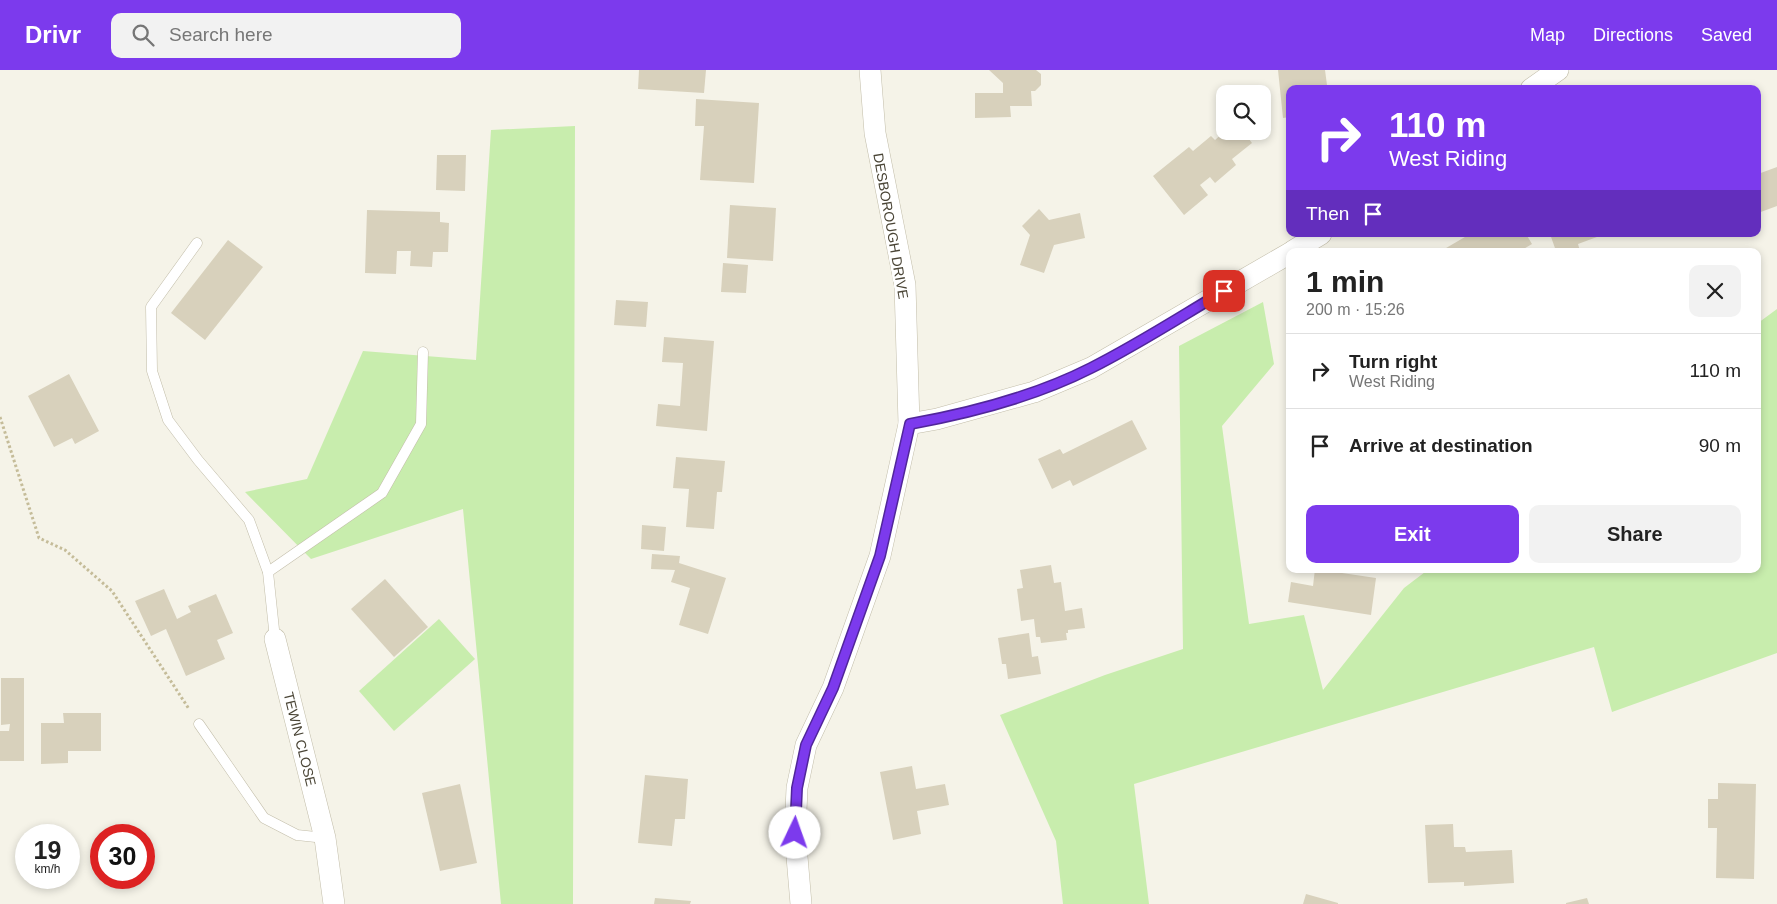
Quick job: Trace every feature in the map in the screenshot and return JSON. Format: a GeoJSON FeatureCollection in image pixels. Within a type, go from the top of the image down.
{"type":"FeatureCollection","features":[{"type":"Feature","properties":{"kind":"street","name":"DESBOROUGH DRIVE"},"geometry":{"type":"LineString","coordinates":[[801,904],[795,833],[797,788],[806,745],[833,688],[880,556],[910,424],[905,285],[875,133],[870,70]]}},
{"type":"Feature","properties":{"kind":"street"},"geometry":{"type":"LineString","coordinates":[[1537,85],[1558,70]]}},
{"type":"Feature","properties":{"kind":"street"},"geometry":{"type":"LineString","coordinates":[[1298,248],[1316,237]]}},
{"type":"Feature","properties":{"kind":"street"},"geometry":{"type":"LineString","coordinates":[[910,424],[937,419],[1034,392],[1091,368],[1286,255]]}},
{"type":"Feature","properties":{"kind":"street","name":"TEWIN CLOSE"},"geometry":{"type":"LineString","coordinates":[[275,639],[325,838],[334,904]]}},
{"type":"Feature","properties":{"kind":"lane"},"geometry":{"type":"LineString","coordinates":[[197,242],[151,307],[152,371],[168,420],[198,460],[250,520],[268,572],[275,639]]}},
{"type":"Feature","properties":{"kind":"lane"},"geometry":{"type":"LineString","coordinates":[[268,572],[382,493],[421,424],[423,352]]}},
{"type":"Feature","properties":{"kind":"lane"},"geometry":{"type":"LineString","coordinates":[[198,724],[264,818],[297,835],[325,838]]}},
{"type":"Feature","properties":{"kind":"path"},"geometry":{"type":"LineString","coordinates":[[0,417],[39,538],[65,550],[112,591],[198,724]]}},
{"type":"Feature","properties":{"kind":"green space"},"geometry":{"type":"Polygon","coordinates":[[[575,126],[573,904],[501,904],[463,509],[311,559],[245,492],[307,479],[363,351],[476,360],[491,130],[575,126]]]}},
{"type":"Feature","properties":{"kind":"green space"},"geometry":{"type":"Polygon","coordinates":[[[1263,302],[1274,364],[1222,426],[1249,624],[1304,615],[1323,690],[1404,588],[1424,573],[1761,573],[1761,321],[1777,309],[1777,653],[1612,712],[1594,647],[1134,784],[1149,904],[1063,904],[1056,841],[1000,715],[1105,675],[1183,649],[1179,346],[1263,302]]]}},
{"type":"Feature","properties":{"kind":"green space"},"geometry":{"type":"Polygon","coordinates":[[[439,619],[475,659],[394,731],[359,691],[439,619]]]}},
{"type":"Feature","properties":{"kind":"building"},"geometry":{"type":"Polygon","coordinates":[[[639,70],[706,70],[704,93],[638,89],[639,70]]]}},
{"type":"Feature","properties":{"kind":"building"},"geometry":{"type":"Polygon","coordinates":[[[989,70],[1036,70],[1041,74],[1041,85],[1035,91],[1031,91],[1032,106],[1010,106],[1011,117],[975,118],[975,93],[1003,93],[1003,83],[989,70]]]}},
{"type":"Feature","properties":{"kind":"building"},"geometry":{"type":"Polygon","coordinates":[[[1278,70],[1325,70],[1327,85],[1286,85],[1286,118],[1283,118],[1278,70]]]}},
{"type":"Feature","properties":{"kind":"building"},"geometry":{"type":"Polygon","coordinates":[[[696,99],[759,103],[754,183],[700,180],[704,126],[695,126],[696,99]]]}},
{"type":"Feature","properties":{"kind":"building"},"geometry":{"type":"Polygon","coordinates":[[[1211,136],[1215,140],[1250,140],[1252,143],[1232,159],[1236,165],[1215,183],[1210,177],[1200,185],[1208,195],[1184,215],[1153,176],[1189,147],[1193,151],[1211,136]]]}},
{"type":"Feature","properties":{"kind":"building"},"geometry":{"type":"Polygon","coordinates":[[[437,155],[466,155],[465,191],[436,190],[437,155]]]}},
{"type":"Feature","properties":{"kind":"building"},"geometry":{"type":"Polygon","coordinates":[[[1777,167],[1777,206],[1761,212],[1761,173],[1777,167]]]}},
{"type":"Feature","properties":{"kind":"building"},"geometry":{"type":"Polygon","coordinates":[[[730,205],[776,208],[773,261],[727,258],[730,205]]]}},
{"type":"Feature","properties":{"kind":"building"},"geometry":{"type":"Polygon","coordinates":[[[1039,209],[1049,220],[1080,213],[1085,238],[1054,245],[1044,273],[1020,265],[1030,235],[1022,226],[1039,209]]]}},
{"type":"Feature","properties":{"kind":"building"},"geometry":{"type":"Polygon","coordinates":[[[367,210],[440,212],[440,222],[449,223],[448,252],[433,252],[432,267],[410,266],[411,251],[397,251],[396,274],[365,273],[367,210]]]}},
{"type":"Feature","properties":{"kind":"building"},"geometry":{"type":"Polygon","coordinates":[[[1465,237],[1528,237],[1532,244],[1525,248],[1446,248],[1465,237]]]}},
{"type":"Feature","properties":{"kind":"building"},"geometry":{"type":"Polygon","coordinates":[[[1551,237],[1597,237],[1578,244],[1579,248],[1555,248],[1551,237]]]}},
{"type":"Feature","properties":{"kind":"building"},"geometry":{"type":"Polygon","coordinates":[[[228,240],[263,267],[205,340],[171,313],[228,240]]]}},
{"type":"Feature","properties":{"kind":"building"},"geometry":{"type":"Polygon","coordinates":[[[723,263],[748,265],[746,293],[721,292],[723,263]]]}},
{"type":"Feature","properties":{"kind":"building"},"geometry":{"type":"Polygon","coordinates":[[[616,300],[648,302],[646,327],[614,325],[616,300]]]}},
{"type":"Feature","properties":{"kind":"building"},"geometry":{"type":"Polygon","coordinates":[[[664,337],[714,341],[707,431],[656,426],[658,404],[680,406],[683,363],[662,362],[664,337]]]}},
{"type":"Feature","properties":{"kind":"building"},"geometry":{"type":"Polygon","coordinates":[[[69,374],[99,431],[75,444],[72,438],[54,447],[28,396],[69,374]]]}},
{"type":"Feature","properties":{"kind":"building"},"geometry":{"type":"Polygon","coordinates":[[[1132,420],[1147,449],[1073,486],[1070,480],[1052,489],[1038,459],[1060,449],[1063,454],[1132,420]]]}},
{"type":"Feature","properties":{"kind":"building"},"geometry":{"type":"Polygon","coordinates":[[[676,457],[725,461],[722,492],[717,492],[714,529],[686,527],[689,489],[673,488],[676,457]]]}},
{"type":"Feature","properties":{"kind":"building"},"geometry":{"type":"Polygon","coordinates":[[[642,525],[666,527],[664,551],[641,549],[642,525]]]}},
{"type":"Feature","properties":{"kind":"building"},"geometry":{"type":"Polygon","coordinates":[[[652,554],[680,556],[679,563],[726,578],[708,634],[679,625],[690,588],[671,582],[675,570],[651,569],[652,554]]]}},
{"type":"Feature","properties":{"kind":"building"},"geometry":{"type":"Polygon","coordinates":[[[1051,565],[1054,583],[1061,582],[1065,611],[1082,608],[1085,628],[1068,630],[1068,633],[1066,633],[1067,640],[1041,643],[1040,637],[1036,637],[1034,619],[1021,621],[1017,589],[1023,588],[1020,570],[1051,565]]]}},
{"type":"Feature","properties":{"kind":"building"},"geometry":{"type":"Polygon","coordinates":[[[1315,573],[1342,573],[1376,578],[1371,615],[1288,602],[1291,582],[1313,586],[1315,573]]]}},
{"type":"Feature","properties":{"kind":"building"},"geometry":{"type":"Polygon","coordinates":[[[385,579],[428,627],[394,657],[351,609],[385,579]]]}},
{"type":"Feature","properties":{"kind":"building"},"geometry":{"type":"Polygon","coordinates":[[[164,589],[177,619],[191,612],[188,606],[216,594],[233,633],[217,640],[225,659],[186,676],[166,629],[151,636],[135,601],[164,589]]]}},
{"type":"Feature","properties":{"kind":"building"},"geometry":{"type":"Polygon","coordinates":[[[1029,633],[1032,657],[1038,656],[1041,674],[1008,679],[1006,664],[1002,664],[998,638],[1029,633]]]}},
{"type":"Feature","properties":{"kind":"building"},"geometry":{"type":"Polygon","coordinates":[[[1,678],[24,678],[24,761],[0,761],[0,731],[9,731],[10,724],[1,725],[1,678]]]}},
{"type":"Feature","properties":{"kind":"building"},"geometry":{"type":"Polygon","coordinates":[[[63,713],[101,713],[101,751],[68,751],[68,763],[41,764],[41,723],[64,723],[63,713]]]}},
{"type":"Feature","properties":{"kind":"building"},"geometry":{"type":"Polygon","coordinates":[[[912,766],[916,789],[945,784],[949,805],[917,811],[921,834],[893,840],[880,772],[912,766]]]}},
{"type":"Feature","properties":{"kind":"building"},"geometry":{"type":"Polygon","coordinates":[[[645,775],[688,779],[685,819],[675,819],[672,846],[638,843],[645,775]]]}},
{"type":"Feature","properties":{"kind":"building"},"geometry":{"type":"Polygon","coordinates":[[[1718,783],[1756,784],[1754,879],[1716,878],[1717,828],[1708,828],[1708,799],[1718,799],[1718,783]]]}},
{"type":"Feature","properties":{"kind":"building"},"geometry":{"type":"Polygon","coordinates":[[[460,784],[477,863],[440,871],[422,793],[460,784]]]}},
{"type":"Feature","properties":{"kind":"building"},"geometry":{"type":"Polygon","coordinates":[[[1453,824],[1454,847],[1465,847],[1466,852],[1512,850],[1514,883],[1464,886],[1464,882],[1428,883],[1425,825],[1453,824]]]}},
{"type":"Feature","properties":{"kind":"building"},"geometry":{"type":"Polygon","coordinates":[[[1306,894],[1338,903],[1338,904],[1303,904],[1306,894]]]}},
{"type":"Feature","properties":{"kind":"building"},"geometry":{"type":"Polygon","coordinates":[[[655,898],[691,901],[690,904],[654,904],[655,898]]]}},
{"type":"Feature","properties":{"kind":"building"},"geometry":{"type":"Polygon","coordinates":[[[1587,898],[1589,904],[1566,904],[1566,903],[1587,898]]]}},
{"type":"Feature","properties":{"kind":"route"},"geometry":{"type":"LineString","coordinates":[[795,833],[797,788],[806,745],[833,688],[880,556],[910,424],[937,419],[1034,392],[1091,368],[1224,291]]}}]}
